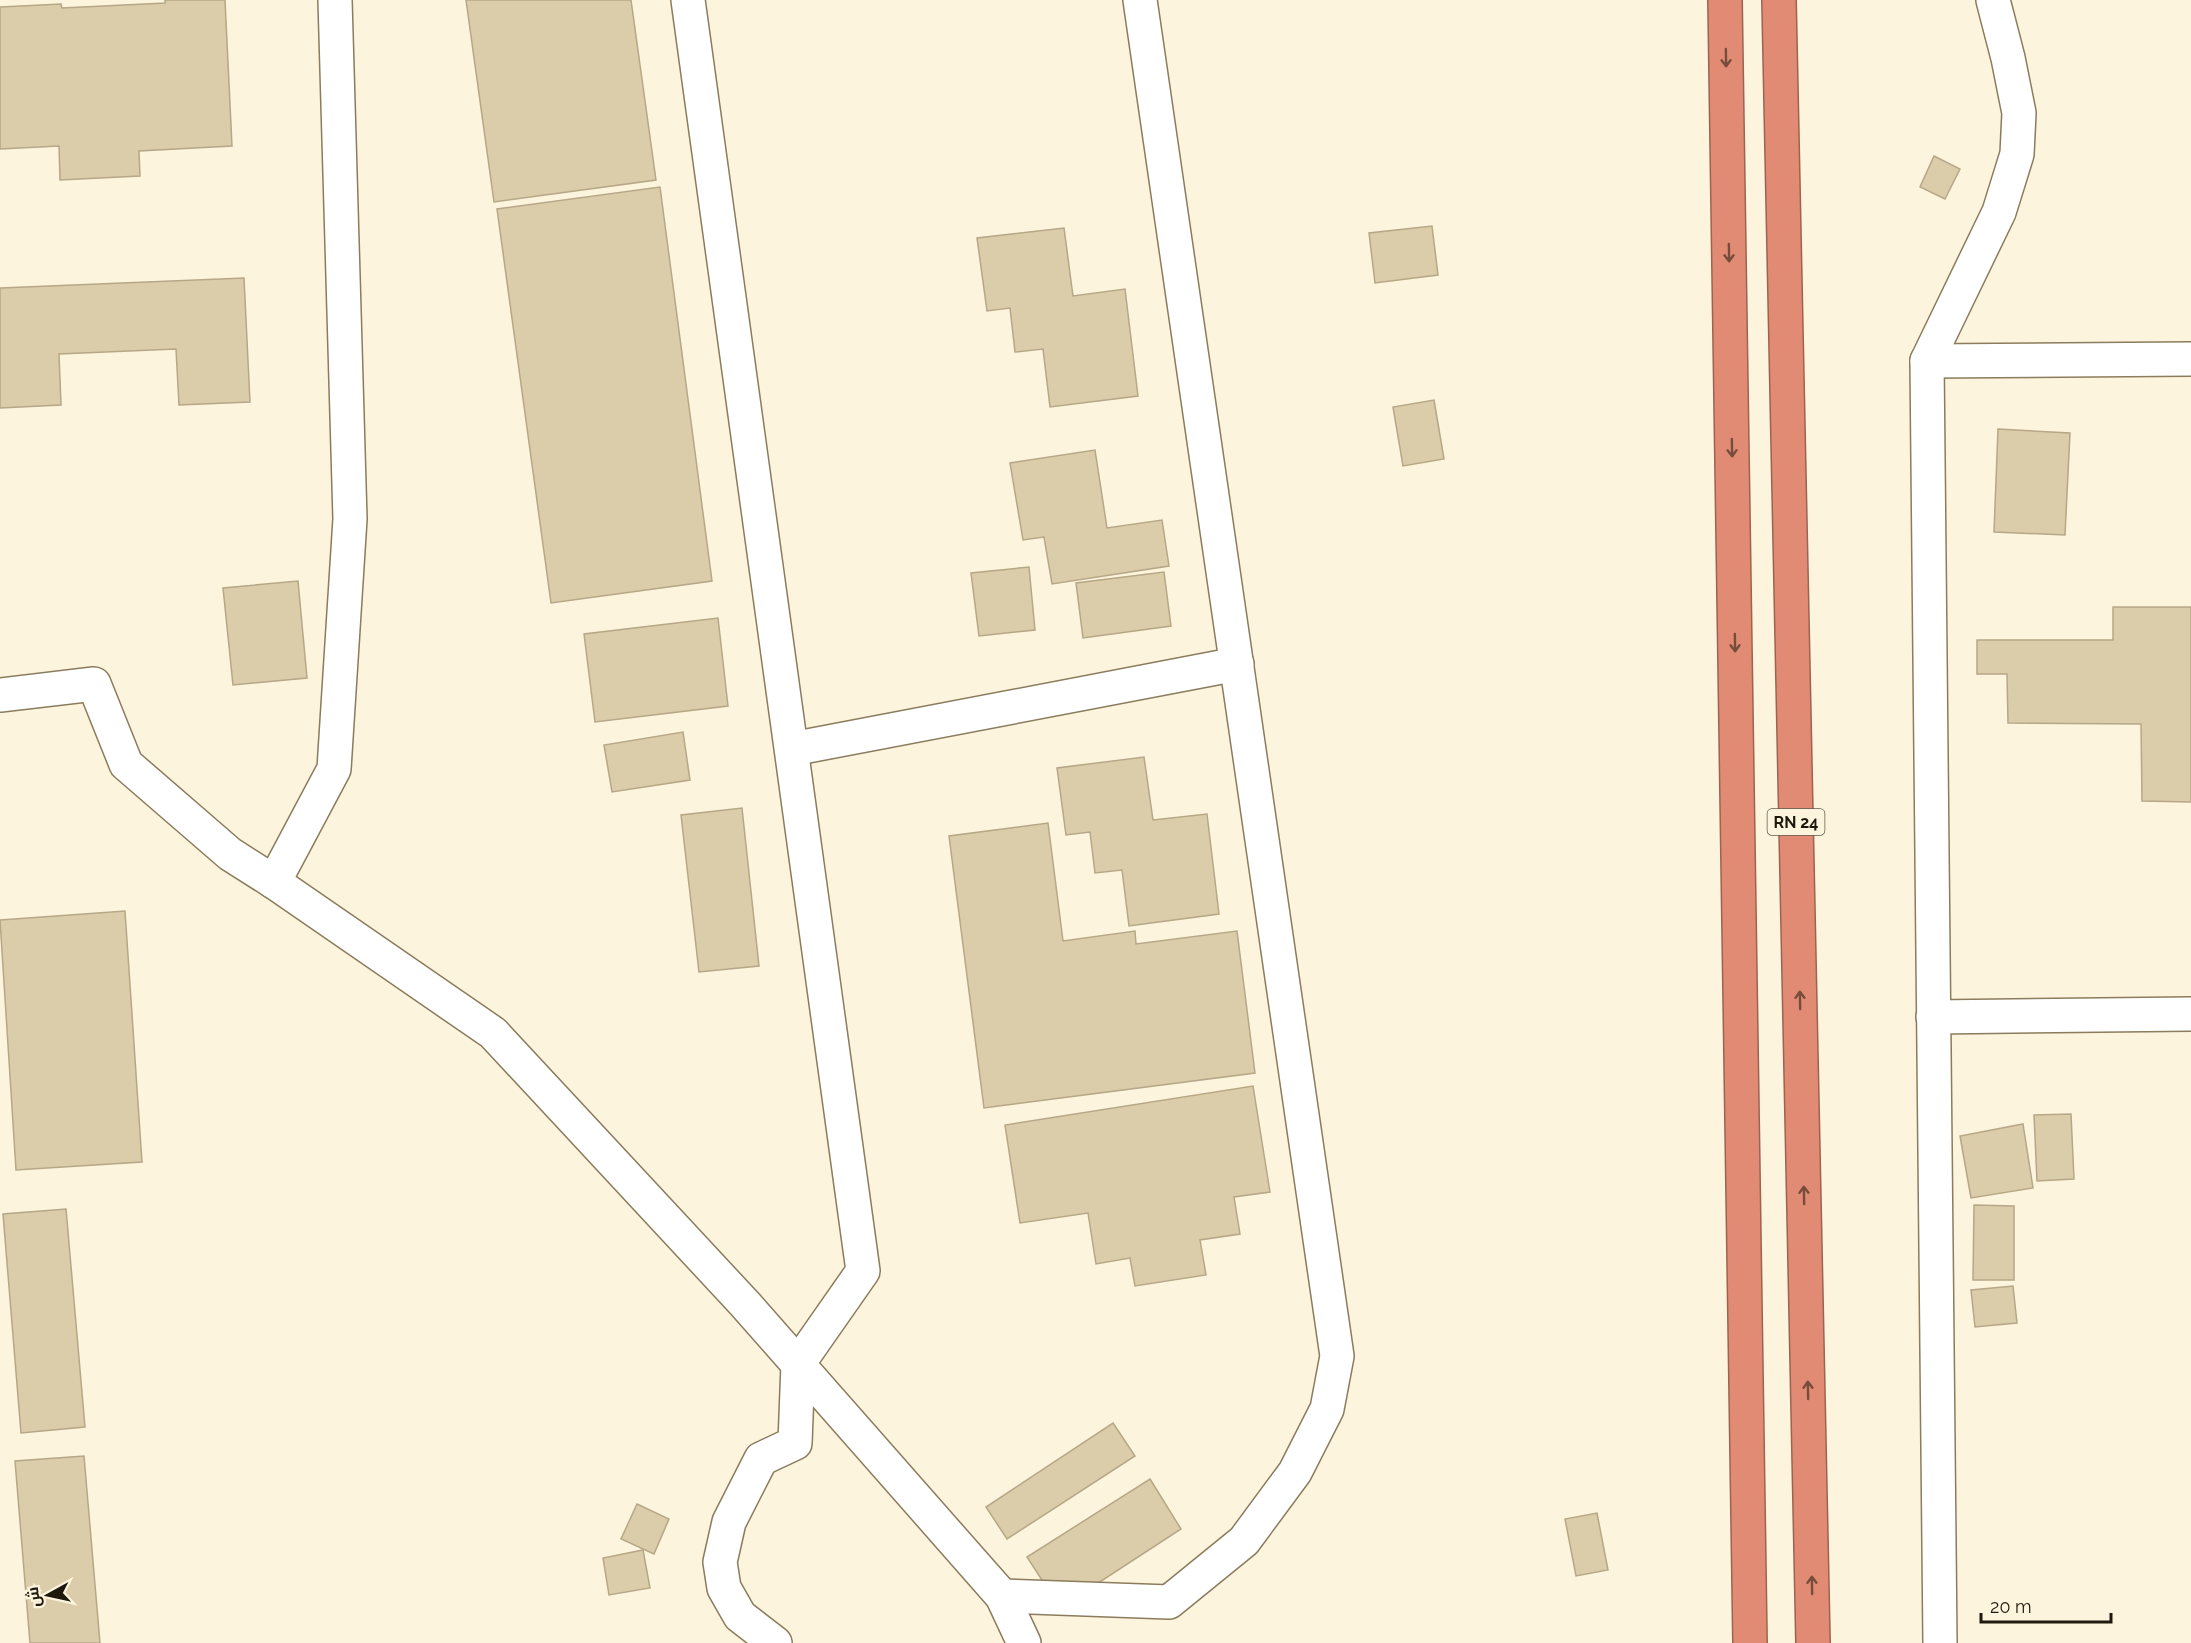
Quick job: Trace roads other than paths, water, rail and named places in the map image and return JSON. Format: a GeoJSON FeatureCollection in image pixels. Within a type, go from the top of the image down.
{"type":"FeatureCollection","features":[{"type":"Feature","properties":{"kind":"highway"},"geometry":{"type":"LineString","coordinates":[[1725,0],[1750,1643]]}},
{"type":"Feature","properties":{"kind":"highway","name":"RN 24"},"geometry":{"type":"LineString","coordinates":[[1779,0],[1813,1643]]}},
{"type":"Feature","properties":{"kind":"lane"},"geometry":{"type":"LineString","coordinates":[[274,882],[334,769],[350,519],[335,0]]}},
{"type":"Feature","properties":{"kind":"lane"},"geometry":{"type":"LineString","coordinates":[[688,0],[863,1271],[798,1364],[795,1443],[761,1459],[729,1522],[720,1562],[724,1588],[740,1616],[775,1643]]}},
{"type":"Feature","properties":{"kind":"lane"},"geometry":{"type":"LineString","coordinates":[[1002,1596],[1169,1602],[1244,1541],[1295,1472],[1327,1409],[1337,1356],[1140,0]]}},
{"type":"Feature","properties":{"kind":"lane"},"geometry":{"type":"LineString","coordinates":[[1940,1643],[1927,361],[1998,212],[2017,154],[2019,113],[1993,0]]}},
{"type":"Feature","properties":{"kind":"lane"},"geometry":{"type":"LineString","coordinates":[[1927,361],[2191,358]]}},
{"type":"Feature","properties":{"kind":"lane"},"geometry":{"type":"LineString","coordinates":[[792,749],[1237,664]]}},
{"type":"Feature","properties":{"kind":"lane"},"geometry":{"type":"LineString","coordinates":[[0,695],[94,684],[126,764],[230,854],[493,1033],[736,1295],[1002,1596],[1024,1643]]}},
{"type":"Feature","properties":{"kind":"lane"},"geometry":{"type":"LineString","coordinates":[[1933,1017],[2191,1014]]}}]}
